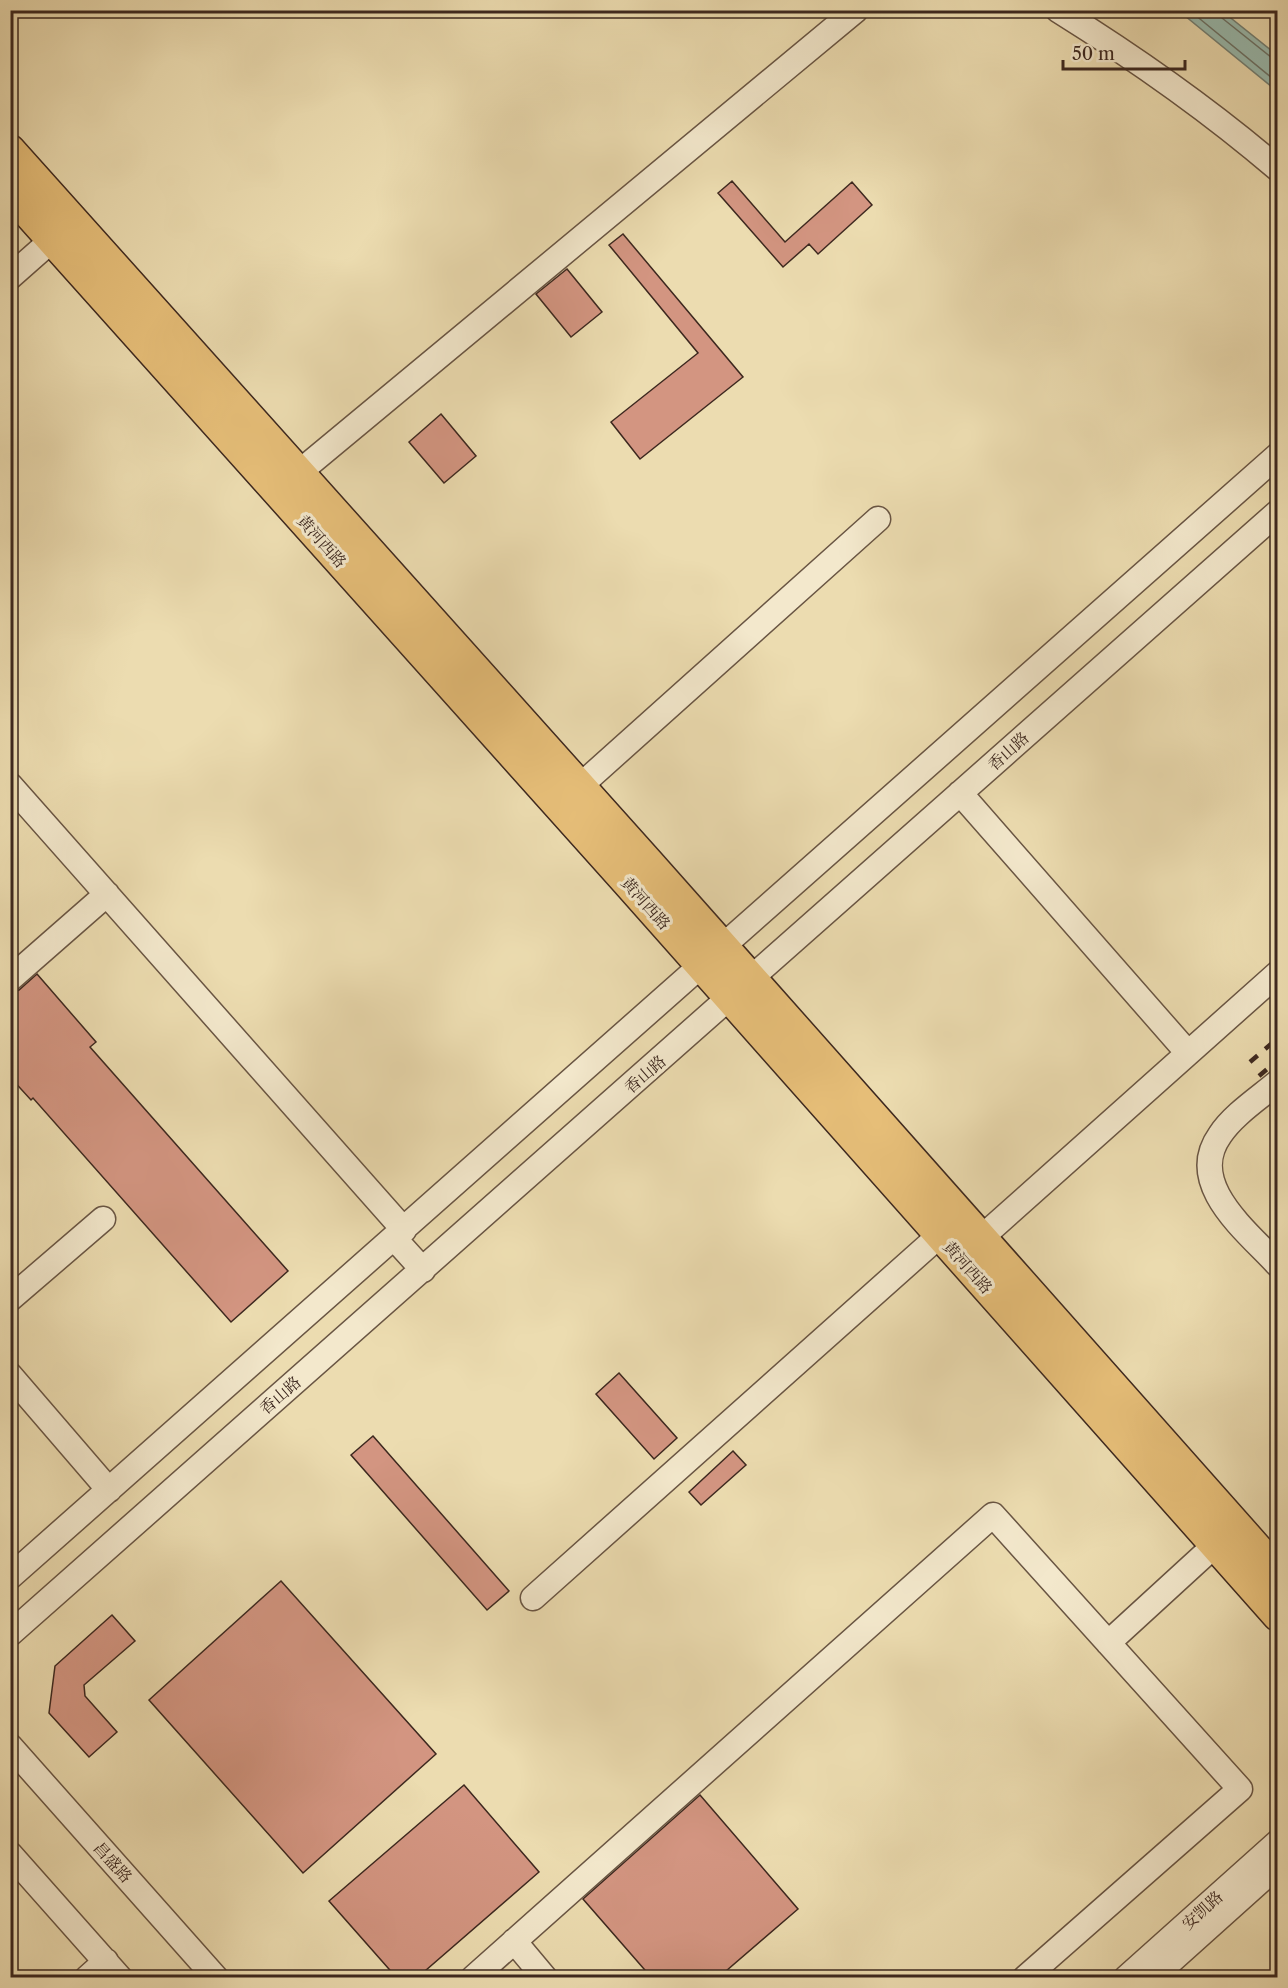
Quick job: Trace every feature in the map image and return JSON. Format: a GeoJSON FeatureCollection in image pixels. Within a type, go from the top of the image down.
{"type":"FeatureCollection","features":[{"type":"Feature","properties":{"kind":"main road","name":"黄河西路"},"geometry":{"type":"LineString","coordinates":[[10,150],[288,482],[712,957],[981,1238],[1278,1572]]}},
{"type":"Feature","properties":{"kind":"main road","name":"黄河西路"},"geometry":{"type":"LineString","coordinates":[[10,193],[52,240],[580,786],[712,957]]}},
{"type":"Feature","properties":{"kind":"main road","name":"黄河西路"},"geometry":{"type":"LineString","coordinates":[[741,988],[940,1235],[1278,1616]]}},
{"type":"Feature","properties":{"kind":"street"},"geometry":{"type":"LineString","coordinates":[[288,482],[856,10]]}},
{"type":"Feature","properties":{"kind":"street"},"geometry":{"type":"LineString","coordinates":[[1058,10],[1133,57],[1208,111],[1278,169]]}},
{"type":"Feature","properties":{"kind":"street"},"geometry":{"type":"LineString","coordinates":[[10,277],[52,240]]}},
{"type":"Feature","properties":{"kind":"street"},"geometry":{"type":"LineString","coordinates":[[10,1577],[1278,455]]}},
{"type":"Feature","properties":{"kind":"street","name":"香山路"},"geometry":{"type":"LineString","coordinates":[[10,1634],[1278,512]]}},
{"type":"Feature","properties":{"kind":"street"},"geometry":{"type":"LineString","coordinates":[[580,786],[878,519]]}},
{"type":"Feature","properties":{"kind":"street"},"geometry":{"type":"LineString","coordinates":[[10,785],[107,894],[399,1234],[423,1270]]}},
{"type":"Feature","properties":{"kind":"street"},"geometry":{"type":"LineString","coordinates":[[960,793],[1188,1053]]}},
{"type":"Feature","properties":{"kind":"street"},"geometry":{"type":"LineString","coordinates":[[10,980],[107,894]]}},
{"type":"Feature","properties":{"kind":"street"},"geometry":{"type":"LineString","coordinates":[[981,1238],[1278,973]]}},
{"type":"Feature","properties":{"kind":"street"},"geometry":{"type":"LineString","coordinates":[[1278,1082],[1221,1132],[1212,1147],[1210,1167],[1217,1198],[1278,1265]]}},
{"type":"Feature","properties":{"kind":"street"},"geometry":{"type":"LineString","coordinates":[[10,1299],[103,1219]]}},
{"type":"Feature","properties":{"kind":"street"},"geometry":{"type":"LineString","coordinates":[[533,1598],[940,1235]]}},
{"type":"Feature","properties":{"kind":"street"},"geometry":{"type":"LineString","coordinates":[[10,1375],[109,1490]]}},
{"type":"Feature","properties":{"kind":"street"},"geometry":{"type":"LineString","coordinates":[[473,1977],[993,1515],[1240,1789],[1025,1977]]}},
{"type":"Feature","properties":{"kind":"street"},"geometry":{"type":"LineString","coordinates":[[1108,1643],[1215,1545]]}},
{"type":"Feature","properties":{"kind":"street","name":"昌盛路"},"geometry":{"type":"LineString","coordinates":[[10,1746],[216,1977]]}},
{"type":"Feature","properties":{"kind":"street","name":"安凯路"},"geometry":{"type":"LineString","coordinates":[[1126,1977],[1278,1842]]}},
{"type":"Feature","properties":{"kind":"street"},"geometry":{"type":"LineString","coordinates":[[10,1854],[113,1969],[87,1977]]}},
{"type":"Feature","properties":{"kind":"street","name":"安凯路"},"geometry":{"type":"LineString","coordinates":[[1152,1977],[1278,1865]]}},
{"type":"Feature","properties":{"kind":"street"},"geometry":{"type":"LineString","coordinates":[[514,1941],[545,1977]]}},
{"type":"Feature","properties":{"kind":"water"},"geometry":{"type":"Polygon","coordinates":[[[1179,11],[1222,11],[1277,55],[1277,91],[1179,11]]]}},
{"type":"Feature","properties":{"kind":"building"},"geometry":{"type":"Polygon","coordinates":[[[732,181],[785,242],[852,182],[872,205],[818,254],[809,244],[783,267],[718,193],[732,181]]]}},
{"type":"Feature","properties":{"kind":"building"},"geometry":{"type":"Polygon","coordinates":[[[623,234],[743,377],[640,459],[611,422],[698,353],[609,245],[623,234]]]}},
{"type":"Feature","properties":{"kind":"building"},"geometry":{"type":"Polygon","coordinates":[[[567,269],[602,312],[571,337],[536,294],[567,269]]]}},
{"type":"Feature","properties":{"kind":"building"},"geometry":{"type":"Polygon","coordinates":[[[441,414],[476,456],[444,483],[409,442],[441,414]]]}},
{"type":"Feature","properties":{"kind":"building"},"geometry":{"type":"Polygon","coordinates":[[[37,974],[96,1042],[90,1047],[288,1271],[231,1322],[33,1098],[31,1100],[10,1077],[10,993],[19,990],[37,974]]]}},
{"type":"Feature","properties":{"kind":"building"},"geometry":{"type":"Polygon","coordinates":[[[619,1373],[677,1438],[654,1459],[596,1394],[619,1373]]]}},
{"type":"Feature","properties":{"kind":"building"},"geometry":{"type":"Polygon","coordinates":[[[373,1436],[509,1591],[487,1610],[351,1455],[373,1436]]]}},
{"type":"Feature","properties":{"kind":"building"},"geometry":{"type":"Polygon","coordinates":[[[733,1451],[746,1465],[701,1505],[689,1492],[733,1451]]]}},
{"type":"Feature","properties":{"kind":"building"},"geometry":{"type":"Polygon","coordinates":[[[281,1581],[436,1754],[303,1873],[149,1700],[281,1581]]]}},
{"type":"Feature","properties":{"kind":"building"},"geometry":{"type":"Polygon","coordinates":[[[112,1615],[135,1641],[84,1685],[85,1696],[117,1732],[89,1757],[49,1713],[55,1666],[112,1615]]]}},
{"type":"Feature","properties":{"kind":"building"},"geometry":{"type":"Polygon","coordinates":[[[464,1785],[539,1872],[418,1977],[396,1977],[329,1901],[464,1785]]]}},
{"type":"Feature","properties":{"kind":"building"},"geometry":{"type":"Polygon","coordinates":[[[700,1795],[798,1909],[719,1977],[651,1977],[583,1899],[700,1795]]]}},
{"type":"Feature","properties":{"kind":"railway"},"geometry":{"type":"LineString","coordinates":[[1250,1062],[1278,1038]]}},
{"type":"Feature","properties":{"kind":"railway"},"geometry":{"type":"LineString","coordinates":[[1259,1076],[1278,1060]]}}]}
